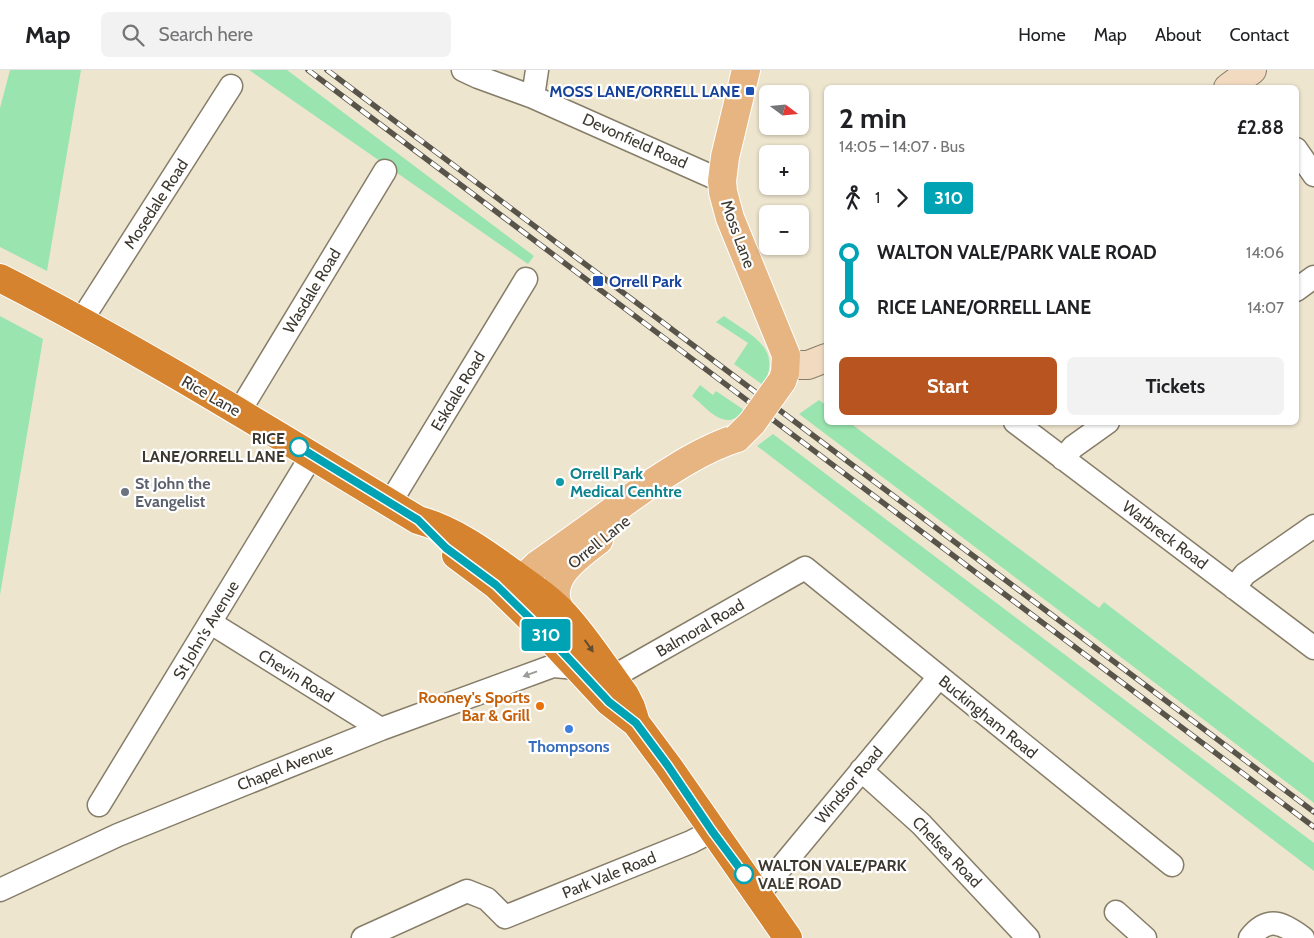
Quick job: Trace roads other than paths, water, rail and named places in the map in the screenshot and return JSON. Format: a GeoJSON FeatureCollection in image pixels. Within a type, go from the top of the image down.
{"type":"FeatureCollection","features":[{"type":"Feature","properties":{"kind":"highway","name":"Rice Lane"},"geometry":{"type":"LineString","coordinates":[[0,278],[81,321],[312,455],[418,520],[446,548],[514,574]]}},
{"type":"Feature","properties":{"kind":"highway"},"geometry":{"type":"LineString","coordinates":[[514,574],[559,608],[577,630],[604,684],[609,702],[636,723],[759,894],[788,938]]}},
{"type":"Feature","properties":{"kind":"highway"},"geometry":{"type":"LineString","coordinates":[[514,574],[528,616],[577,668],[604,684]]}},
{"type":"Feature","properties":{"kind":"main road","name":"Moss Lane"},"geometry":{"type":"LineString","coordinates":[[746,70],[725,157],[722,181],[723,192],[730,218],[782,341],[786,355],[784,373]]}},
{"type":"Feature","properties":{"kind":"main road","name":"Orrell Lane"},"geometry":{"type":"LineString","coordinates":[[514,574],[700,454],[718,444],[737,438],[752,423],[784,373]]}},
{"type":"Feature","properties":{"kind":"street","name":"Devonfield Road"},"geometry":{"type":"LineString","coordinates":[[463,70],[478,78],[533,97],[722,181]]}},
{"type":"Feature","properties":{"kind":"street"},"geometry":{"type":"LineString","coordinates":[[533,97],[538,70]]}},
{"type":"Feature","properties":{"kind":"street","name":"Mosedale Road"},"geometry":{"type":"LineString","coordinates":[[81,321],[231,86]]}},
{"type":"Feature","properties":{"kind":"street"},"geometry":{"type":"LineString","coordinates":[[1299,154],[1314,175]]}},
{"type":"Feature","properties":{"kind":"street","name":"Wasdale Road"},"geometry":{"type":"LineString","coordinates":[[239,412],[385,171]]}},
{"type":"Feature","properties":{"kind":"street"},"geometry":{"type":"LineString","coordinates":[[1299,288],[1314,277]]}},
{"type":"Feature","properties":{"kind":"street","name":"Eskdale Road"},"geometry":{"type":"LineString","coordinates":[[390,503],[526,279]]}},
{"type":"Feature","properties":{"kind":"street"},"geometry":{"type":"LineString","coordinates":[[784,373],[824,359]]}},
{"type":"Feature","properties":{"kind":"street","name":"Warbreck Road"},"geometry":{"type":"LineString","coordinates":[[1019,425],[1314,648]]}},
{"type":"Feature","properties":{"kind":"street"},"geometry":{"type":"LineString","coordinates":[[1063,459],[1073,447],[1104,425]]}},
{"type":"Feature","properties":{"kind":"street","name":"St John's Avenue"},"geometry":{"type":"LineString","coordinates":[[99,804],[312,455]]}},
{"type":"Feature","properties":{"kind":"street"},"geometry":{"type":"LineString","coordinates":[[1234,588],[1245,574],[1314,526]]}},
{"type":"Feature","properties":{"kind":"street","name":"Buckingham Road"},"geometry":{"type":"LineString","coordinates":[[805,568],[1172,865]]}},
{"type":"Feature","properties":{"kind":"street","name":"Balmoral Road"},"geometry":{"type":"LineString","coordinates":[[604,684],[805,568]]}},
{"type":"Feature","properties":{"kind":"street","name":"Chevin Road"},"geometry":{"type":"LineString","coordinates":[[211,622],[381,729]]}},
{"type":"Feature","properties":{"kind":"street","name":"Chapel Avenue"},"geometry":{"type":"LineString","coordinates":[[0,890],[118,835],[381,729],[553,666],[577,668]]}},
{"type":"Feature","properties":{"kind":"street","name":"Windsor Road"},"geometry":{"type":"LineString","coordinates":[[759,894],[939,677]]}},
{"type":"Feature","properties":{"kind":"street","name":"Chelsea Road"},"geometry":{"type":"LineString","coordinates":[[861,770],[921,824],[1028,938]]}},
{"type":"Feature","properties":{"kind":"street","name":"Park Vale Road"},"geometry":{"type":"LineString","coordinates":[[363,938],[467,891],[487,900],[505,917],[691,842],[712,831]]}},
{"type":"Feature","properties":{"kind":"street"},"geometry":{"type":"LineString","coordinates":[[1116,912],[1145,938]]}},
{"type":"Feature","properties":{"kind":"street"},"geometry":{"type":"LineString","coordinates":[[1250,938],[1258,929],[1277,923],[1290,928],[1303,938]]}},
{"type":"Feature","properties":{"kind":"railway"},"geometry":{"type":"LineString","coordinates":[[308,70],[1314,827]]}},
{"type":"Feature","properties":{"kind":"railway"},"geometry":{"type":"LineString","coordinates":[[327,70],[1314,812]]}},
{"type":"Feature","properties":{"kind":"place","name":"MOSS LANE/ORRELL LANE"},"geometry":{"type":"Point","coordinates":[750,91]}},
{"type":"Feature","properties":{"kind":"place","name":"Orrell Park"},"geometry":{"type":"Point","coordinates":[598,281]}},
{"type":"Feature","properties":{"kind":"place","name":"RICE LANE/ORRELL LANE"},"geometry":{"type":"Point","coordinates":[299,447]}},
{"type":"Feature","properties":{"kind":"place","name":"Orrell Park Medical Cenhtre"},"geometry":{"type":"Point","coordinates":[560,482]}},
{"type":"Feature","properties":{"kind":"place","name":"St John the Evangelist"},"geometry":{"type":"Point","coordinates":[125,492]}},
{"type":"Feature","properties":{"kind":"place","name":"Rooney's Sports Bar & Grill"},"geometry":{"type":"Point","coordinates":[540,706]}},
{"type":"Feature","properties":{"kind":"place","name":"Thompsons"},"geometry":{"type":"Point","coordinates":[569,729]}},
{"type":"Feature","properties":{"kind":"place","name":"WALTON VALE/PARK VALE ROAD"},"geometry":{"type":"Point","coordinates":[744,874]}}]}
